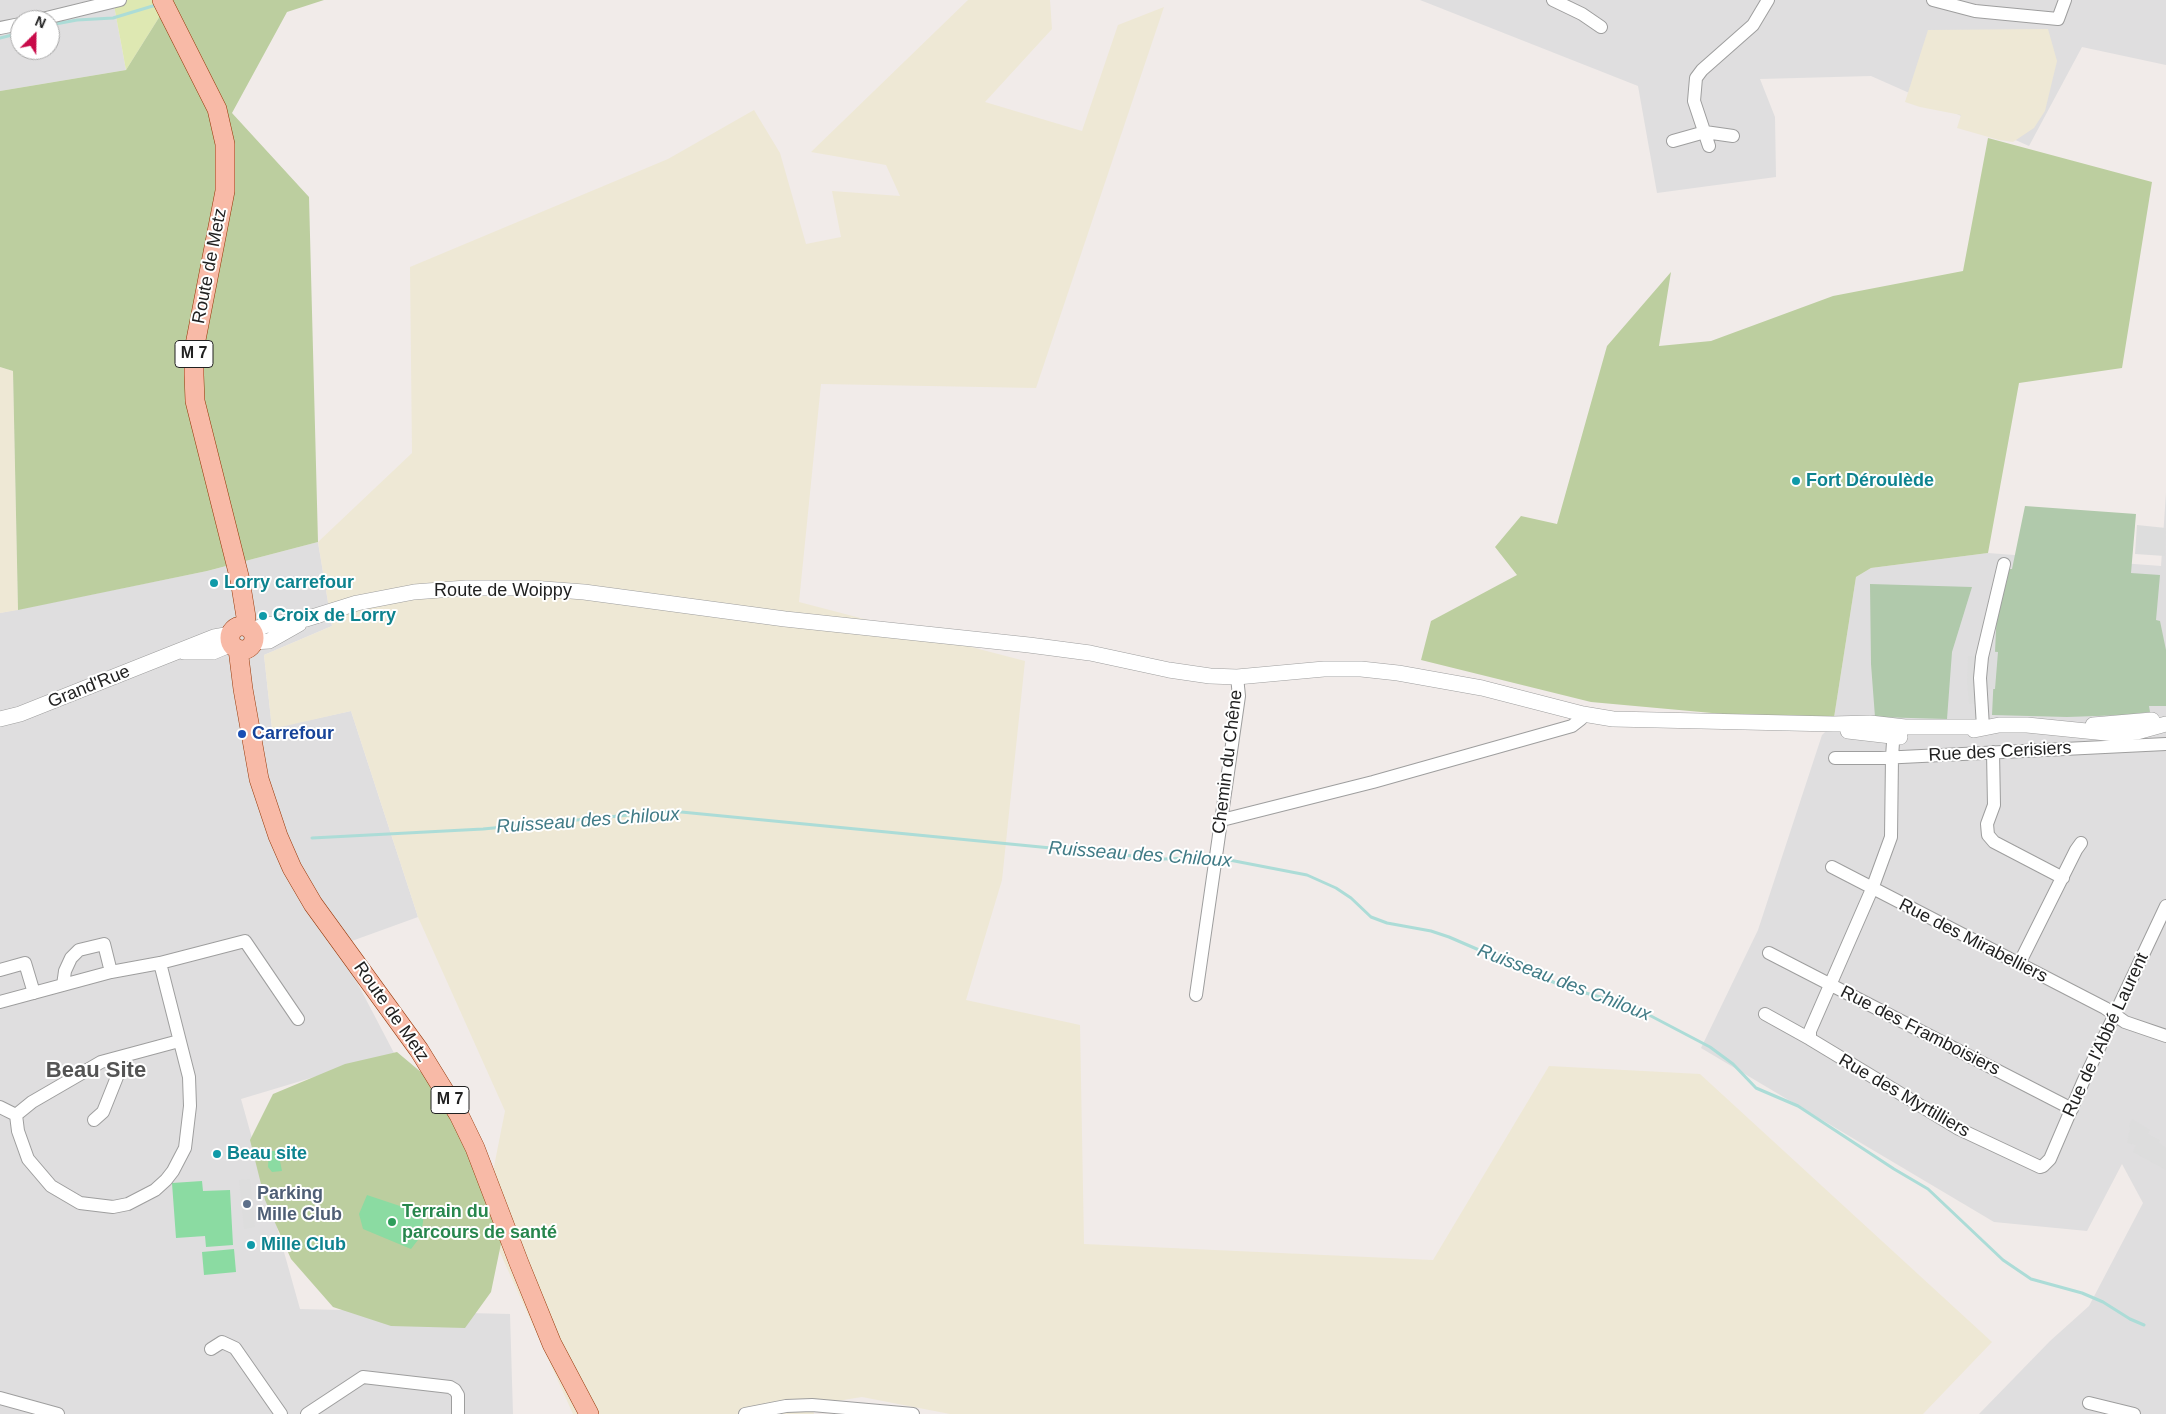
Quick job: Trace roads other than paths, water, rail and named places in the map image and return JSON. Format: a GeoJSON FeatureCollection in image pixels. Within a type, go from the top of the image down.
{"type":"FeatureCollection","features":[{"type":"Feature","properties":{"kind":"main road","name":"Route de Metz"},"geometry":{"type":"LineString","coordinates":[[163,1],[217,109],[225,144],[225,191],[194,350],[195,401],[240,580],[246,617],[242,638],[270,808],[278,836],[292,868],[313,904],[419,1050],[459,1115],[476,1148],[552,1344],[589,1414]]}},
{"type":"Feature","properties":{"kind":"street"},"geometry":{"type":"LineString","coordinates":[[60,15],[120,0]]}},
{"type":"Feature","properties":{"kind":"street"},"geometry":{"type":"LineString","coordinates":[[1553,0],[1582,14],[1601,26]]}},
{"type":"Feature","properties":{"kind":"street"},"geometry":{"type":"LineString","coordinates":[[1709,146],[1694,101],[1696,78],[1702,70],[1754,25],[1768,0]]}},
{"type":"Feature","properties":{"kind":"street"},"geometry":{"type":"LineString","coordinates":[[1933,0],[1983,12],[2058,19],[2065,0]]}},
{"type":"Feature","properties":{"kind":"street"},"geometry":{"type":"LineString","coordinates":[[1673,141],[1705,132],[1733,136]]}},
{"type":"Feature","properties":{"kind":"street"},"geometry":{"type":"LineString","coordinates":[[1983,727],[1980,678],[1982,657],[2004,564]]}},
{"type":"Feature","properties":{"kind":"street","name":"Route de Woippy"},"geometry":{"type":"LineString","coordinates":[[242,638],[269,641],[306,619],[357,603],[414,592],[466,588],[531,588],[584,592],[701,609],[1029,645],[1090,653],[1169,670],[1210,676],[1237,677],[1324,669],[1361,669],[1398,673],[1482,688],[1582,714],[1613,719],[1863,723],[1894,731],[2016,725],[2056,727]]}},
{"type":"Feature","properties":{"kind":"street","name":"Grand'Rue"},"geometry":{"type":"LineString","coordinates":[[0,719],[20,714],[214,636],[242,638]]}},
{"type":"Feature","properties":{"kind":"street","name":"Grand'Rue"},"geometry":{"type":"LineString","coordinates":[[177,652],[213,652],[242,638]]}},
{"type":"Feature","properties":{"kind":"street","name":"Chemin du Chêne"},"geometry":{"type":"LineString","coordinates":[[1196,996],[1239,696],[1237,677]]}},
{"type":"Feature","properties":{"kind":"street"},"geometry":{"type":"LineString","coordinates":[[1222,820],[1373,782],[1572,726],[1581,720],[1582,714]]}},
{"type":"Feature","properties":{"kind":"street"},"geometry":{"type":"LineString","coordinates":[[2056,727],[2166,720]]}},
{"type":"Feature","properties":{"kind":"street"},"geometry":{"type":"LineString","coordinates":[[2056,727],[2094,733],[2116,734],[2137,732],[2166,724]]}},
{"type":"Feature","properties":{"kind":"street"},"geometry":{"type":"LineString","coordinates":[[1810,1039],[1810,1031],[1872,889],[1891,837],[1894,731]]}},
{"type":"Feature","properties":{"kind":"street","name":"Rue des Cerisiers"},"geometry":{"type":"LineString","coordinates":[[1835,758],[2166,744]]}},
{"type":"Feature","properties":{"kind":"street"},"geometry":{"type":"LineString","coordinates":[[1993,752],[1994,804],[1987,824],[1988,835],[1994,842],[2063,878]]}},
{"type":"Feature","properties":{"kind":"street"},"geometry":{"type":"LineString","coordinates":[[2019,964],[2081,843]]}},
{"type":"Feature","properties":{"kind":"street","name":"Rue des Mirabelliers"},"geometry":{"type":"LineString","coordinates":[[1832,867],[2115,1014],[2125,1022],[2166,1036]]}},
{"type":"Feature","properties":{"kind":"street","name":"Rue de l'Abbé Laurent"},"geometry":{"type":"LineString","coordinates":[[2047,1164],[2115,1014],[2165,911]]}},
{"type":"Feature","properties":{"kind":"street"},"geometry":{"type":"LineString","coordinates":[[0,1002],[111,972],[160,963],[245,941],[298,1019]]}},
{"type":"Feature","properties":{"kind":"street"},"geometry":{"type":"LineString","coordinates":[[63,985],[71,958],[79,950],[104,944],[111,972]]}},
{"type":"Feature","properties":{"kind":"street","name":"Rue des Framboisiers"},"geometry":{"type":"LineString","coordinates":[[1769,954],[1831,985],[2069,1114]]}},
{"type":"Feature","properties":{"kind":"street"},"geometry":{"type":"LineString","coordinates":[[0,970],[25,963],[34,993]]}},
{"type":"Feature","properties":{"kind":"street"},"geometry":{"type":"LineString","coordinates":[[16,1115],[18,1131],[28,1159],[51,1186],[80,1203],[113,1207],[128,1204],[155,1190],[166,1180],[173,1171],[184,1148],[190,1106],[189,1077],[160,963]]}},
{"type":"Feature","properties":{"kind":"street","name":"Rue des Myrtilliers"},"geometry":{"type":"LineString","coordinates":[[1765,1014],[1959,1129],[2036,1166],[2040,1167],[2047,1164]]}},
{"type":"Feature","properties":{"kind":"street"},"geometry":{"type":"LineString","coordinates":[[16,1115],[32,1102],[102,1062],[180,1041]]}},
{"type":"Feature","properties":{"kind":"street"},"geometry":{"type":"LineString","coordinates":[[94,1120],[102,1112],[117,1077],[117,1058]]}},
{"type":"Feature","properties":{"kind":"street"},"geometry":{"type":"LineString","coordinates":[[0,1107],[16,1115]]}},
{"type":"Feature","properties":{"kind":"street"},"geometry":{"type":"LineString","coordinates":[[211,1349],[222,1342],[235,1348],[281,1414]]}},
{"type":"Feature","properties":{"kind":"street"},"geometry":{"type":"LineString","coordinates":[[307,1414],[362,1377],[450,1387],[456,1390],[458,1395],[458,1414]]}},
{"type":"Feature","properties":{"kind":"street"},"geometry":{"type":"LineString","coordinates":[[0,1398],[58,1414]]}},
{"type":"Feature","properties":{"kind":"street"},"geometry":{"type":"LineString","coordinates":[[2089,1403],[2134,1414]]}},
{"type":"Feature","properties":{"kind":"street"},"geometry":{"type":"LineString","coordinates":[[745,1414],[786,1406],[812,1405],[913,1414]]}},
{"type":"Feature","properties":{"kind":"waterway"},"geometry":{"type":"LineString","coordinates":[[60,23],[113,18],[156,5]]}},
{"type":"Feature","properties":{"kind":"waterway"},"geometry":{"type":"LineString","coordinates":[[0,38],[10,36]]}},
{"type":"Feature","properties":{"kind":"waterway","name":"Ruisseau des Chiloux"},"geometry":{"type":"LineString","coordinates":[[312,838],[483,829],[671,811],[1164,859],[1213,857]]}},
{"type":"Feature","properties":{"kind":"waterway","name":"Ruisseau des Chiloux"},"geometry":{"type":"LineString","coordinates":[[1219,858],[1307,875],[1336,888],[1351,898],[1371,917],[1387,923],[1431,931],[1449,937],[1567,988],[1630,1005],[1710,1047],[1733,1064],[1756,1088],[1798,1106],[1928,1189],[2003,1260],[2031,1279],[2082,1293],[2103,1302],[2130,1319],[2144,1325]]}},
{"type":"Feature","properties":{"kind":"place","name":"Fort Déroulède"},"geometry":{"type":"Point","coordinates":[1796,481]}},
{"type":"Feature","properties":{"kind":"place","name":"Lorry carrefour"},"geometry":{"type":"Point","coordinates":[214,583]}},
{"type":"Feature","properties":{"kind":"place","name":"Croix de Lorry"},"geometry":{"type":"Point","coordinates":[263,616]}},
{"type":"Feature","properties":{"kind":"place","name":"Carrefour"},"geometry":{"type":"Point","coordinates":[242,734]}},
{"type":"Feature","properties":{"kind":"place","name":"Beau site"},"geometry":{"type":"Point","coordinates":[217,1154]}},
{"type":"Feature","properties":{"kind":"place","name":"Parking Mille Club"},"geometry":{"type":"Point","coordinates":[247,1204]}},
{"type":"Feature","properties":{"kind":"place","name":"Terrain du parcours de santé"},"geometry":{"type":"Point","coordinates":[392,1222]}},
{"type":"Feature","properties":{"kind":"place","name":"Mille Club"},"geometry":{"type":"Point","coordinates":[251,1245]}},
{"type":"Feature","properties":{"kind":"district","name":"Beau Site"},"geometry":{"type":"Point","coordinates":[96,1071]}}]}
